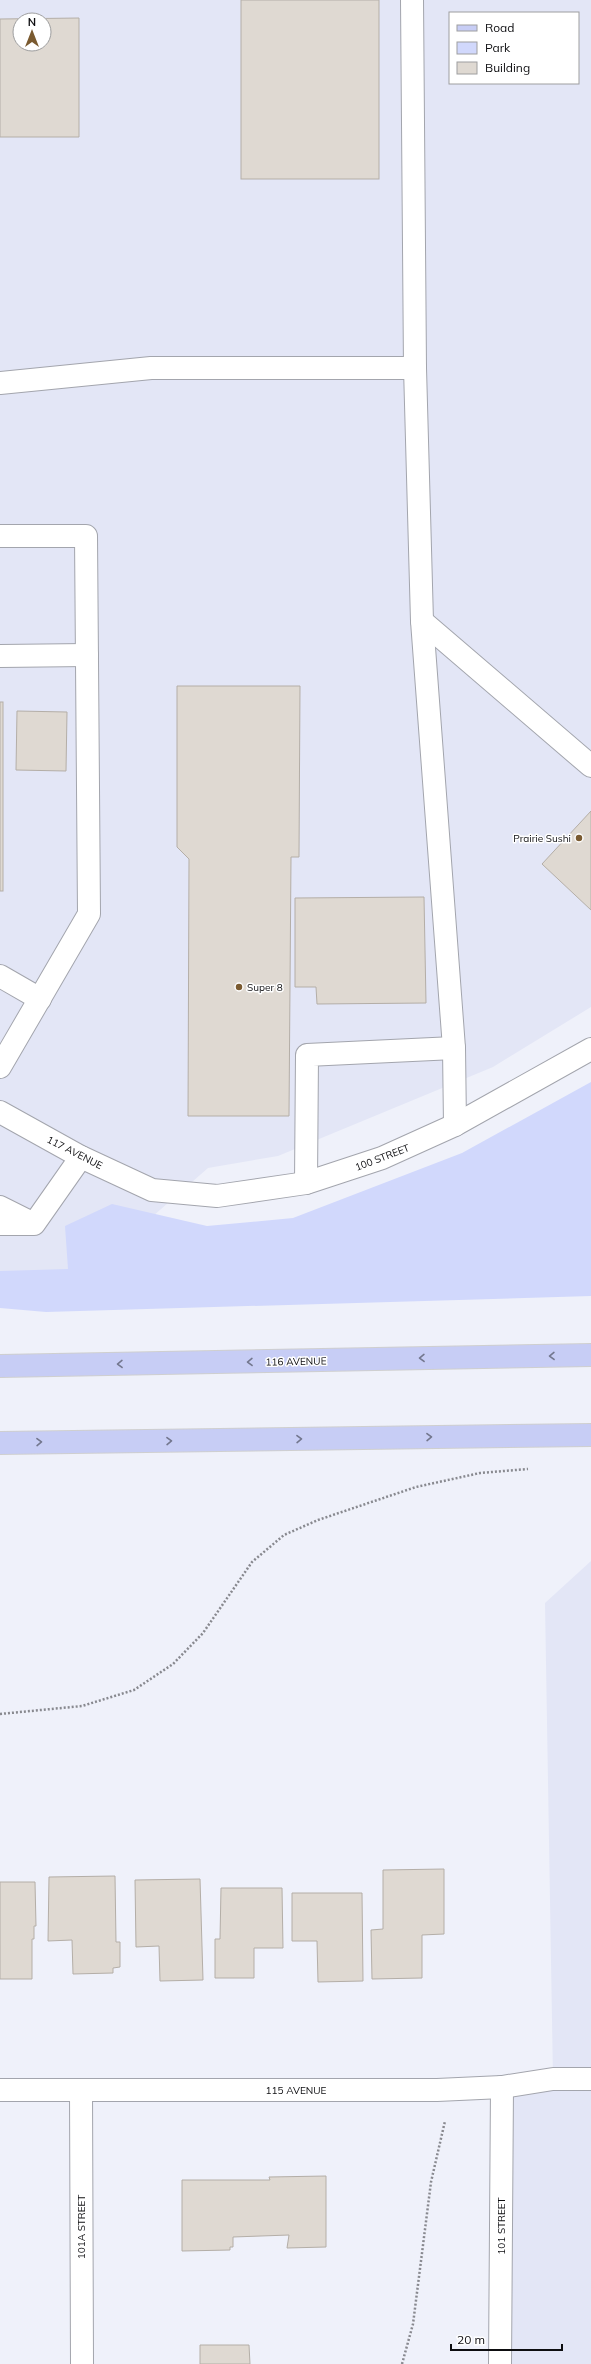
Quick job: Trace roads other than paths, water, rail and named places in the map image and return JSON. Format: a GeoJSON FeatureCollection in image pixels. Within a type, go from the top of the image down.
{"type":"FeatureCollection","features":[{"type":"Feature","properties":{"kind":"main road","name":"116 AVENUE"},"geometry":{"type":"LineString","coordinates":[[0,1366],[591,1355]]}},
{"type":"Feature","properties":{"kind":"main road"},"geometry":{"type":"LineString","coordinates":[[0,1443],[591,1435]]}},
{"type":"Feature","properties":{"kind":"street"},"geometry":{"type":"LineString","coordinates":[[412,0],[415,368],[422,621],[454,1048],[455,1125]]}},
{"type":"Feature","properties":{"kind":"street"},"geometry":{"type":"LineString","coordinates":[[0,383],[151,368],[415,368]]}},
{"type":"Feature","properties":{"kind":"street"},"geometry":{"type":"LineString","coordinates":[[0,536],[86,536],[89,914],[0,1067]]}},
{"type":"Feature","properties":{"kind":"street"},"geometry":{"type":"LineString","coordinates":[[422,621],[591,766]]}},
{"type":"Feature","properties":{"kind":"street"},"geometry":{"type":"LineString","coordinates":[[0,656],[87,655]]}},
{"type":"Feature","properties":{"kind":"street"},"geometry":{"type":"LineString","coordinates":[[0,976],[40,999]]}},
{"type":"Feature","properties":{"kind":"street"},"geometry":{"type":"LineString","coordinates":[[306,1183],[307,1055],[454,1048]]}},
{"type":"Feature","properties":{"kind":"street","name":"100 STREET"},"geometry":{"type":"LineString","coordinates":[[152,1190],[217,1196],[306,1183],[382,1158],[455,1125],[591,1049]]}},
{"type":"Feature","properties":{"kind":"street","name":"117 AVENUE"},"geometry":{"type":"LineString","coordinates":[[0,1112],[81,1157],[152,1190]]}},
{"type":"Feature","properties":{"kind":"street"},"geometry":{"type":"LineString","coordinates":[[34,1224],[81,1157]]}},
{"type":"Feature","properties":{"kind":"street"},"geometry":{"type":"LineString","coordinates":[[0,1207],[34,1224]]}},
{"type":"Feature","properties":{"kind":"street"},"geometry":{"type":"LineString","coordinates":[[0,1224],[34,1224]]}},
{"type":"Feature","properties":{"kind":"street","name":"115 AVENUE"},"geometry":{"type":"LineString","coordinates":[[0,2090],[452,2089],[502,2087],[552,2079],[591,2079]]}},
{"type":"Feature","properties":{"kind":"street","name":"101 STREET"},"geometry":{"type":"LineString","coordinates":[[500,2364],[502,2087]]}},
{"type":"Feature","properties":{"kind":"street","name":"101A STREET"},"geometry":{"type":"LineString","coordinates":[[81,2090],[82,2364]]}},
{"type":"Feature","properties":{"kind":"place","name":"Prairie Sushi"},"geometry":{"type":"Point","coordinates":[579,838]}},
{"type":"Feature","properties":{"kind":"place","name":"Super 8"},"geometry":{"type":"Point","coordinates":[239,987]}}]}
